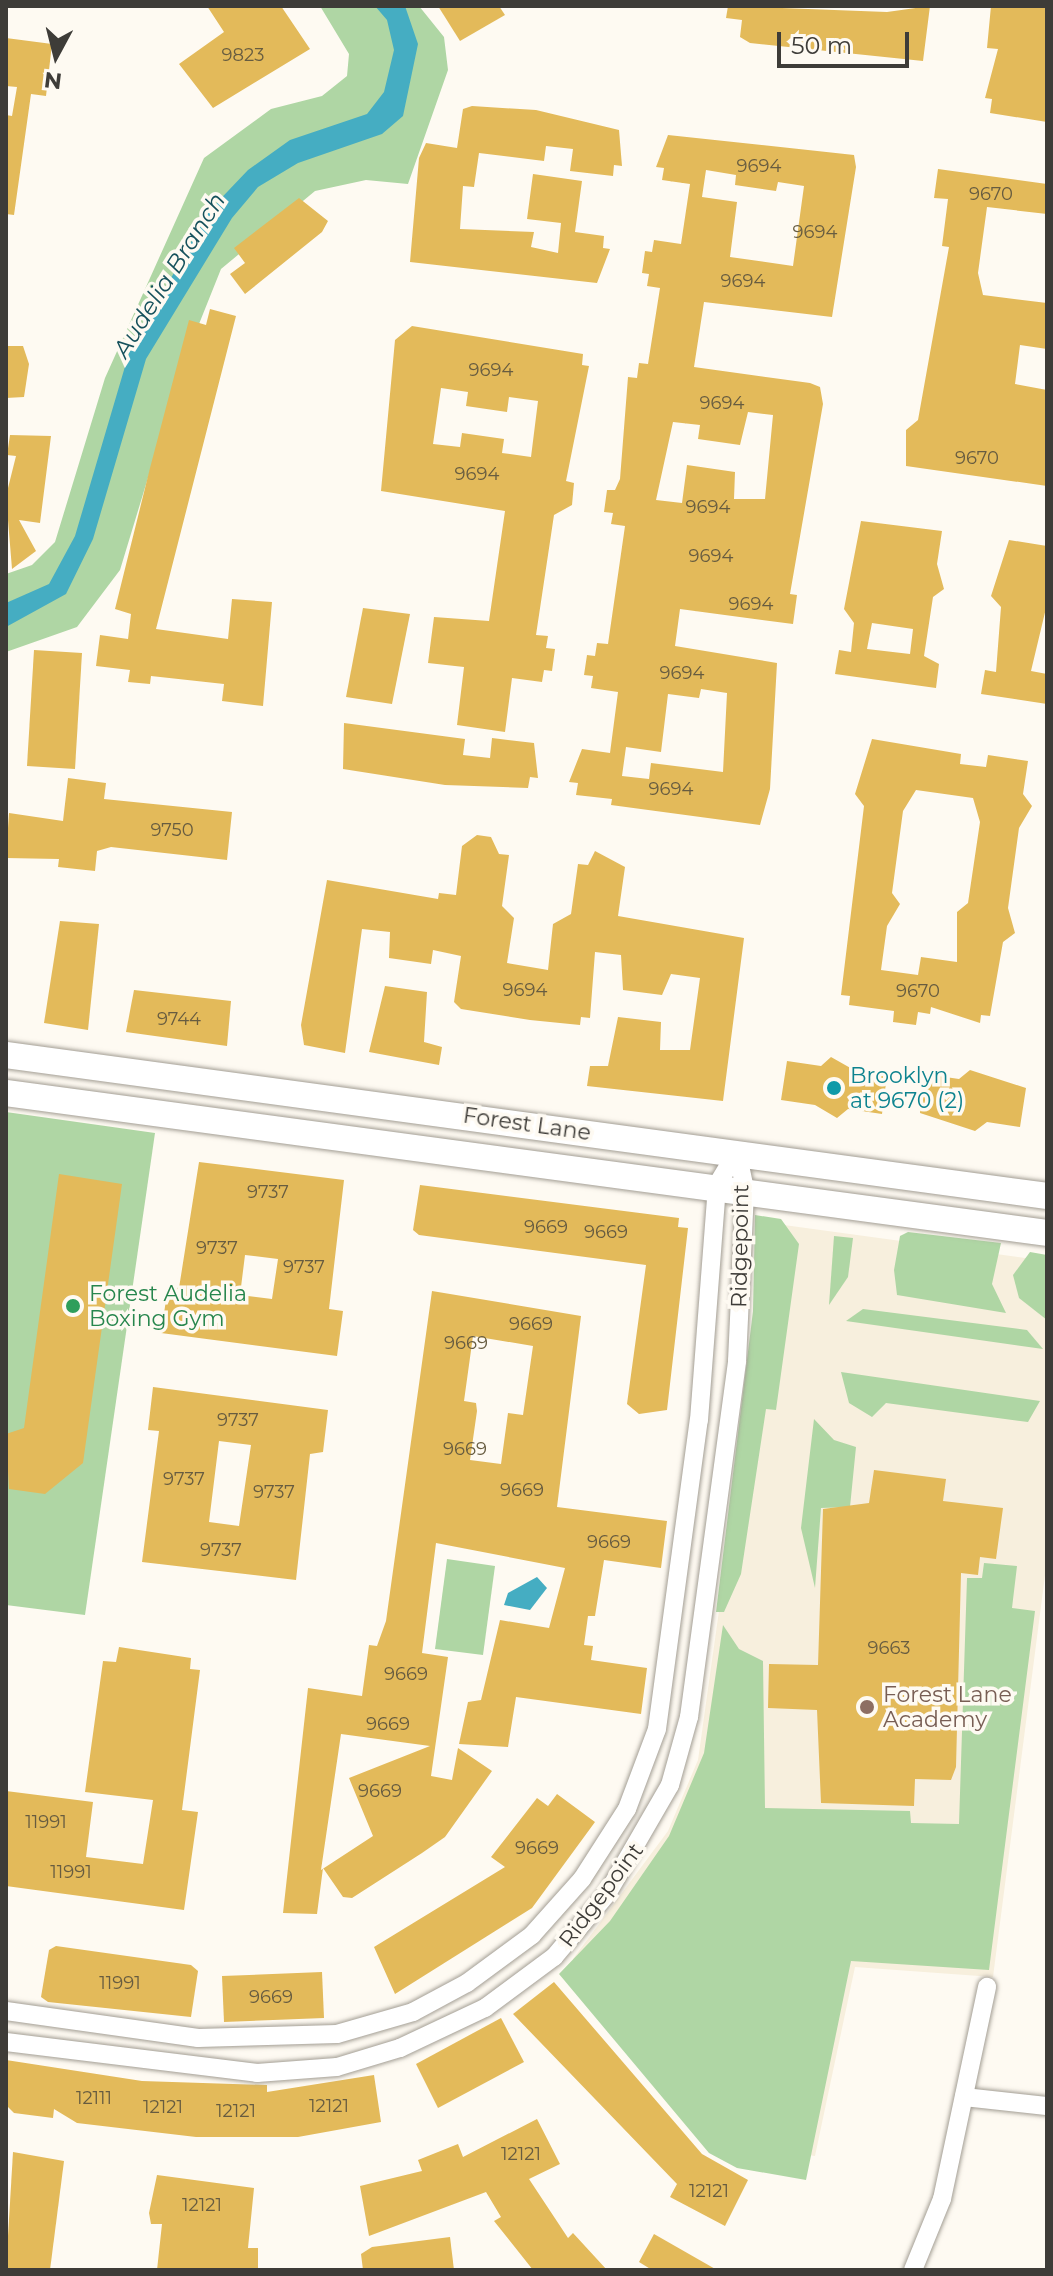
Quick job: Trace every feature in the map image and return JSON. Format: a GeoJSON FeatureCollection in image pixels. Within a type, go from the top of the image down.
{"type":"FeatureCollection","features":[{"type":"Feature","properties":{"kind":"main road","name":"Forest Lane"},"geometry":{"type":"LineString","coordinates":[[6,1055],[1038,1195]]}},
{"type":"Feature","properties":{"kind":"main road"},"geometry":{"type":"LineString","coordinates":[[135,1105],[156,1092],[225,1101],[244,1086]]}},
{"type":"Feature","properties":{"kind":"main road","name":"Forest Lane"},"geometry":{"type":"LineString","coordinates":[[6,1093],[135,1105],[374,1137],[1047,1233]]}},
{"type":"Feature","properties":{"kind":"main road"},"geometry":{"type":"LineString","coordinates":[[374,1137],[379,1104]]}},
{"type":"Feature","properties":{"kind":"main road"},"geometry":{"type":"LineString","coordinates":[[882,1210],[887,1195],[901,1193],[982,1204],[1038,1195]]}},
{"type":"Feature","properties":{"kind":"street","name":"Ridgepoint"},"geometry":{"type":"LineString","coordinates":[[6,2011],[255,2040],[367,2026],[467,1983],[542,1924],[582,1879],[627,1809],[657,1729],[705,1358],[717,1185],[737,1152]]}},
{"type":"Feature","properties":{"kind":"street","name":"Ridgepoint"},"geometry":{"type":"LineString","coordinates":[[6,2042],[257,2073],[337,2067],[400,2048],[485,2008],[554,1957],[644,1837],[670,1785],[689,1717],[737,1361],[745,1189],[737,1152]]}},
{"type":"Feature","properties":{"kind":"street"},"geometry":{"type":"LineString","coordinates":[[705,1358],[737,1361]]}},
{"type":"Feature","properties":{"kind":"street"},"geometry":{"type":"LineString","coordinates":[[671,1620],[703,1626]]}},
{"type":"Feature","properties":{"kind":"street"},"geometry":{"type":"LineString","coordinates":[[913,2270],[942,2199],[987,1987]]}},
{"type":"Feature","properties":{"kind":"street"},"geometry":{"type":"LineString","coordinates":[[964,2097],[1047,2106]]}},
{"type":"Feature","properties":{"kind":"shaded area","name":"Forest Lane Academy"},"geometry":{"type":"Polygon","coordinates":[[[762,1222],[1047,1261],[1047,1560],[993,1977],[855,1967],[815,2156],[731,2144],[573,1959],[668,1831],[698,1760],[746,1419],[762,1222]]]}},
{"type":"Feature","properties":{"kind":"green space"},"geometry":{"type":"Polygon","coordinates":[[[320,6],[419,6],[444,37],[448,70],[408,184],[366,180],[315,191],[221,269],[181,369],[120,570],[77,627],[6,652],[6,574],[32,565],[55,542],[105,378],[204,158],[271,109],[322,96],[347,76],[349,54],[320,6]]]}},
{"type":"Feature","properties":{"kind":"green space"},"geometry":{"type":"Polygon","coordinates":[[[6,1112],[155,1133],[85,1615],[6,1605],[6,1112]]]}},
{"type":"Feature","properties":{"kind":"green space"},"geometry":{"type":"Polygon","coordinates":[[[755,1215],[781,1219],[799,1244],[776,1410],[766,1409],[741,1574],[724,1612],[716,1612],[753,1311],[755,1215]]]}},
{"type":"Feature","properties":{"kind":"green space"},"geometry":{"type":"Polygon","coordinates":[[[908,1232],[1001,1243],[992,1284],[1006,1313],[897,1295],[894,1270],[900,1236],[908,1232]]]}},
{"type":"Feature","properties":{"kind":"green space"},"geometry":{"type":"Polygon","coordinates":[[[834,1236],[853,1238],[848,1277],[829,1305],[834,1236]]]}},
{"type":"Feature","properties":{"kind":"green space"},"geometry":{"type":"Polygon","coordinates":[[[1030,1252],[1047,1255],[1047,1320],[1019,1298],[1013,1275],[1030,1252]]]}},
{"type":"Feature","properties":{"kind":"green space"},"geometry":{"type":"Polygon","coordinates":[[[863,1309],[1027,1330],[1043,1349],[846,1321],[863,1309]]]}},
{"type":"Feature","properties":{"kind":"green space"},"geometry":{"type":"Polygon","coordinates":[[[841,1372],[1040,1401],[1028,1422],[886,1403],[872,1417],[849,1403],[841,1372]]]}},
{"type":"Feature","properties":{"kind":"green space"},"geometry":{"type":"Polygon","coordinates":[[[814,1419],[834,1440],[856,1447],[850,1507],[821,1508],[815,1588],[801,1528],[814,1419]]]}},
{"type":"Feature","properties":{"kind":"green space"},"geometry":{"type":"Polygon","coordinates":[[[447,1559],[495,1566],[483,1655],[435,1649],[447,1559]]]}},
{"type":"Feature","properties":{"kind":"green space"},"geometry":{"type":"Polygon","coordinates":[[[984,1563],[1017,1566],[1012,1608],[1035,1611],[989,1970],[851,1961],[806,2180],[737,2168],[709,2153],[559,1974],[610,1921],[669,1836],[704,1753],[723,1625],[739,1649],[763,1661],[765,1808],[910,1811],[911,1823],[959,1824],[967,1578],[982,1578],[984,1563]]]}},
{"type":"Feature","properties":{"kind":"water"},"geometry":{"type":"Polygon","coordinates":[[[375,6],[405,6],[418,44],[403,116],[382,134],[298,163],[258,187],[232,218],[146,359],[93,539],[66,594],[6,627],[6,603],[49,584],[75,536],[129,353],[208,212],[248,170],[290,140],[367,114],[384,92],[394,50],[387,20],[375,6]]]}},
{"type":"Feature","properties":{"kind":"water"},"geometry":{"type":"Polygon","coordinates":[[[537,1577],[547,1588],[530,1610],[504,1605],[508,1593],[537,1577]]]}},
{"type":"Feature","properties":{"kind":"building"},"geometry":{"type":"Polygon","coordinates":[[[207,6],[281,6],[310,49],[213,108],[179,64],[224,32],[207,6]]]}},
{"type":"Feature","properties":{"kind":"building"},"geometry":{"type":"Polygon","coordinates":[[[438,6],[499,6],[505,15],[460,41],[438,6]]]}},
{"type":"Feature","properties":{"kind":"building"},"geometry":{"type":"Polygon","coordinates":[[[728,6],[887,12],[930,6],[923,61],[750,43],[740,37],[742,20],[726,18],[728,6]]]}},
{"type":"Feature","properties":{"kind":"building"},"geometry":{"type":"Polygon","coordinates":[[[991,6],[1047,6],[1047,122],[990,113],[992,99],[985,98],[998,49],[987,48],[991,6]]]}},
{"type":"Feature","properties":{"kind":"building"},"geometry":{"type":"Polygon","coordinates":[[[6,38],[52,44],[46,96],[31,94],[14,215],[6,214],[6,115],[12,116],[17,87],[6,86],[6,38]]]}},
{"type":"Feature","properties":{"kind":"building"},"geometry":{"type":"Polygon","coordinates":[[[472,106],[536,110],[619,130],[622,166],[614,165],[613,176],[570,171],[573,149],[546,146],[544,161],[479,153],[474,187],[463,186],[460,229],[534,232],[531,247],[558,253],[561,223],[527,219],[533,174],[582,181],[575,232],[604,236],[603,248],[610,249],[597,283],[410,262],[419,158],[426,143],[457,148],[463,109],[472,106]]]}},
{"type":"Feature","properties":{"kind":"building"},"geometry":{"type":"Polygon","coordinates":[[[668,135],[854,155],[856,167],[832,317],[704,302],[694,367],[810,383],[820,387],[823,404],[790,594],[797,595],[793,624],[680,609],[675,646],[777,663],[770,789],[760,825],[611,805],[612,799],[576,795],[578,783],[569,782],[582,749],[610,753],[618,692],[591,688],[593,676],[584,675],[587,655],[595,656],[597,643],[608,644],[625,526],[611,524],[613,513],[604,512],[607,490],[615,490],[620,479],[628,377],[637,378],[639,363],[648,364],[660,288],[647,286],[649,274],[642,273],[645,251],[652,252],[654,240],[681,244],[690,184],[662,180],[664,168],[656,167],[668,135]],[[706,170],[702,197],[737,202],[730,257],[793,266],[804,186],[778,182],[776,191],[735,185],[736,175],[706,170]],[[748,412],[740,445],[698,439],[700,425],[673,422],[656,500],[682,503],[687,465],[735,472],[734,499],[765,499],[773,415],[748,412]],[[701,689],[699,698],[668,694],[661,752],[626,747],[622,776],[649,779],[651,763],[723,772],[727,693],[701,689]]]}},
{"type":"Feature","properties":{"kind":"building"},"geometry":{"type":"Polygon","coordinates":[[[938,169],[1047,184],[1047,214],[987,207],[978,273],[983,295],[1047,303],[1047,349],[1020,345],[1015,384],[1047,390],[1047,486],[906,466],[906,430],[918,420],[949,247],[942,246],[948,199],[934,198],[938,169]]]}},
{"type":"Feature","properties":{"kind":"building"},"geometry":{"type":"Polygon","coordinates":[[[299,198],[328,221],[322,232],[245,294],[230,274],[245,263],[234,248],[299,198]]]}},
{"type":"Feature","properties":{"kind":"building"},"geometry":{"type":"Polygon","coordinates":[[[210,309],[236,316],[156,629],[228,639],[232,599],[272,602],[263,706],[222,701],[224,684],[151,676],[150,684],[128,682],[130,670],[96,666],[100,635],[128,639],[131,614],[115,609],[150,468],[189,320],[206,325],[210,309]]]}},
{"type":"Feature","properties":{"kind":"building"},"geometry":{"type":"Polygon","coordinates":[[[412,326],[583,354],[582,365],[589,366],[566,481],[574,483],[572,505],[554,515],[536,635],[548,636],[546,648],[555,649],[552,671],[544,670],[542,682],[512,678],[505,732],[457,725],[464,667],[428,663],[434,617],[489,621],[505,511],[381,491],[395,340],[412,326]],[[441,388],[433,444],[460,447],[462,433],[504,439],[502,453],[531,457],[538,401],[509,397],[507,412],[466,406],[468,392],[441,388]]]}},
{"type":"Feature","properties":{"kind":"building"},"geometry":{"type":"Polygon","coordinates":[[[6,346],[23,346],[29,364],[24,397],[6,398],[6,346]]]}},
{"type":"Feature","properties":{"kind":"building"},"geometry":{"type":"Polygon","coordinates":[[[10,435],[51,436],[40,523],[19,520],[36,551],[12,569],[6,496],[16,456],[7,455],[10,435]]]}},
{"type":"Feature","properties":{"kind":"building"},"geometry":{"type":"Polygon","coordinates":[[[861,521],[942,531],[937,564],[944,589],[933,597],[924,656],[939,664],[936,688],[835,674],[839,650],[851,652],[854,623],[844,609],[861,521]],[[872,623],[867,649],[910,654],[913,629],[872,623]]]}},
{"type":"Feature","properties":{"kind":"building"},"geometry":{"type":"Polygon","coordinates":[[[1009,540],[1047,546],[1047,604],[1031,671],[1047,674],[1047,704],[981,694],[985,670],[996,672],[1001,607],[991,596],[1009,540]]]}},
{"type":"Feature","properties":{"kind":"building"},"geometry":{"type":"Polygon","coordinates":[[[363,608],[410,614],[392,704],[346,697],[363,608]]]}},
{"type":"Feature","properties":{"kind":"building"},"geometry":{"type":"Polygon","coordinates":[[[34,650],[82,653],[75,769],[27,766],[34,650]]]}},
{"type":"Feature","properties":{"kind":"building"},"geometry":{"type":"Polygon","coordinates":[[[344,723],[465,739],[463,755],[490,758],[492,738],[534,743],[538,778],[530,777],[528,788],[445,785],[343,769],[344,723]]]}},
{"type":"Feature","properties":{"kind":"building"},"geometry":{"type":"Polygon","coordinates":[[[872,739],[961,754],[960,764],[986,767],[988,755],[1028,761],[1023,794],[1032,806],[1019,828],[1008,908],[1015,933],[1003,942],[990,1016],[981,1015],[980,1023],[931,1007],[930,1014],[918,1012],[916,1025],[893,1022],[894,1011],[849,1005],[850,996],[841,995],[864,806],[855,794],[872,739]],[[916,790],[903,811],[892,893],[900,904],[887,926],[881,970],[918,975],[921,957],[957,962],[957,912],[968,903],[980,822],[973,798],[916,790]]]}},
{"type":"Feature","properties":{"kind":"building"},"geometry":{"type":"Polygon","coordinates":[[[68,778],[106,783],[104,799],[232,812],[227,860],[111,847],[97,851],[95,871],[58,867],[59,859],[6,858],[9,813],[63,821],[68,778]]]}},
{"type":"Feature","properties":{"kind":"building"},"geometry":{"type":"Polygon","coordinates":[[[477,835],[491,837],[499,854],[509,855],[502,906],[514,918],[507,963],[548,970],[553,924],[571,914],[578,864],[588,865],[595,851],[625,867],[618,916],[744,938],[723,1101],[587,1086],[590,1066],[608,1066],[618,1017],[661,1022],[660,1050],[690,1050],[700,978],[671,974],[662,995],[623,990],[621,955],[595,952],[590,1018],[581,1017],[580,1025],[530,1020],[461,1009],[454,1002],[461,956],[433,950],[431,964],[389,958],[390,932],[362,929],[345,1053],[304,1045],[301,1025],[327,880],[438,899],[439,893],[456,895],[462,846],[477,835]]]}},
{"type":"Feature","properties":{"kind":"building"},"geometry":{"type":"Polygon","coordinates":[[[60,921],[99,924],[88,1030],[44,1023],[60,921]]]}},
{"type":"Feature","properties":{"kind":"building"},"geometry":{"type":"Polygon","coordinates":[[[385,986],[427,992],[424,1042],[442,1047],[439,1065],[369,1052],[385,986]]]}},
{"type":"Feature","properties":{"kind":"building"},"geometry":{"type":"Polygon","coordinates":[[[134,990],[231,1001],[227,1046],[126,1032],[134,990]]]}},
{"type":"Feature","properties":{"kind":"building","name":"Brooklyn at 9670 (2)"},"geometry":{"type":"Polygon","coordinates":[[[831,1057],[854,1070],[887,1075],[882,1114],[848,1109],[837,1118],[815,1105],[781,1100],[787,1061],[821,1066],[831,1057]]]}},
{"type":"Feature","properties":{"kind":"building"},"geometry":{"type":"Polygon","coordinates":[[[970,1070],[1026,1088],[1020,1127],[987,1122],[975,1131],[920,1113],[925,1074],[959,1079],[970,1070]]]}},
{"type":"Feature","properties":{"kind":"building"},"geometry":{"type":"Polygon","coordinates":[[[199,1162],[344,1180],[329,1309],[343,1311],[337,1356],[161,1333],[168,1287],[179,1288],[199,1162]],[[245,1255],[240,1295],[272,1299],[278,1259],[245,1255]]]}},
{"type":"Feature","properties":{"kind":"building","name":"Forest Audelia Boxing Gym"},"geometry":{"type":"Polygon","coordinates":[[[59,1174],[122,1184],[83,1463],[45,1494],[9,1489],[6,1434],[24,1428],[59,1174]]]}},
{"type":"Feature","properties":{"kind":"building"},"geometry":{"type":"Polygon","coordinates":[[[420,1185],[679,1218],[678,1227],[688,1228],[667,1410],[639,1414],[627,1404],[646,1265],[419,1235],[413,1230],[420,1185]]]}},
{"type":"Feature","properties":{"kind":"building"},"geometry":{"type":"Polygon","coordinates":[[[432,1291],[581,1316],[557,1507],[667,1521],[661,1568],[604,1560],[595,1616],[588,1616],[584,1645],[593,1646],[591,1660],[647,1668],[641,1714],[516,1697],[508,1747],[459,1744],[468,1702],[481,1700],[500,1620],[549,1628],[565,1568],[436,1543],[422,1653],[448,1657],[431,1776],[452,1780],[458,1748],[492,1771],[445,1837],[352,1898],[343,1897],[323,1868],[373,1836],[349,1778],[430,1746],[341,1734],[321,1870],[317,1914],[283,1913],[308,1688],[362,1696],[369,1645],[377,1646],[386,1621],[432,1291]],[[473,1336],[464,1401],[476,1403],[477,1411],[470,1460],[501,1464],[508,1413],[523,1415],[533,1346],[473,1336]]]}},
{"type":"Feature","properties":{"kind":"building"},"geometry":{"type":"Polygon","coordinates":[[[153,1387],[328,1410],[323,1452],[310,1454],[296,1580],[142,1562],[159,1431],[148,1430],[153,1387]],[[219,1441],[209,1522],[239,1526],[251,1445],[219,1441]]]}},
{"type":"Feature","properties":{"kind":"building"},"geometry":{"type":"Polygon","coordinates":[[[874,1470],[946,1479],[943,1501],[1003,1508],[996,1559],[980,1557],[978,1575],[961,1573],[956,1767],[951,1780],[915,1779],[914,1806],[821,1803],[817,1710],[768,1708],[769,1664],[818,1665],[823,1509],[869,1503],[874,1470]]]}},
{"type":"Feature","properties":{"kind":"building"},"geometry":{"type":"Polygon","coordinates":[[[119,1647],[191,1658],[190,1669],[200,1670],[182,1810],[198,1812],[184,1910],[6,1886],[6,1791],[93,1802],[86,1857],[143,1864],[153,1800],[85,1792],[103,1661],[116,1662],[119,1647]]]}},
{"type":"Feature","properties":{"kind":"building"},"geometry":{"type":"Polygon","coordinates":[[[557,1794],[595,1822],[532,1908],[395,1994],[374,1947],[505,1867],[491,1857],[537,1798],[548,1806],[557,1794]]]}},
{"type":"Feature","properties":{"kind":"building"},"geometry":{"type":"Polygon","coordinates":[[[56,1946],[191,1965],[198,1971],[191,2017],[48,2002],[41,1997],[49,1950],[56,1946]]]}},
{"type":"Feature","properties":{"kind":"building"},"geometry":{"type":"Polygon","coordinates":[[[322,1972],[324,2018],[224,2022],[222,1976],[322,1972]]]}},
{"type":"Feature","properties":{"kind":"building"},"geometry":{"type":"Polygon","coordinates":[[[554,1982],[702,2154],[748,2180],[725,2226],[670,2197],[677,2184],[513,2014],[554,1982]]]}},
{"type":"Feature","properties":{"kind":"building"},"geometry":{"type":"Polygon","coordinates":[[[501,2018],[524,2062],[438,2108],[416,2064],[501,2018]]]}},
{"type":"Feature","properties":{"kind":"building"},"geometry":{"type":"Polygon","coordinates":[[[6,2060],[142,2081],[267,2085],[267,2092],[374,2075],[381,2122],[298,2137],[196,2137],[77,2123],[54,2109],[53,2118],[14,2113],[6,2105],[6,2060]]]}},
{"type":"Feature","properties":{"kind":"building"},"geometry":{"type":"Polygon","coordinates":[[[537,2119],[560,2164],[529,2179],[568,2238],[573,2233],[607,2270],[533,2270],[494,2221],[501,2217],[486,2192],[369,2236],[360,2186],[422,2171],[418,2160],[458,2144],[463,2157],[537,2119]]]}},
{"type":"Feature","properties":{"kind":"building"},"geometry":{"type":"Polygon","coordinates":[[[13,2152],[64,2161],[50,2270],[6,2270],[13,2152]]]}},
{"type":"Feature","properties":{"kind":"building"},"geometry":{"type":"Polygon","coordinates":[[[157,2175],[254,2188],[248,2248],[258,2248],[258,2270],[157,2270],[162,2224],[151,2224],[149,2213],[157,2175]]]}},
{"type":"Feature","properties":{"kind":"building"},"geometry":{"type":"Polygon","coordinates":[[[654,2234],[717,2270],[652,2270],[639,2262],[654,2234]]]}},
{"type":"Feature","properties":{"kind":"building"},"geometry":{"type":"Polygon","coordinates":[[[450,2237],[454,2270],[363,2270],[361,2254],[372,2247],[450,2237]]]}},
{"type":"Feature","properties":{"kind":"place","name":"Brooklyn at 9670 (2)"},"geometry":{"type":"Point","coordinates":[834,1088]}},
{"type":"Feature","properties":{"kind":"place","name":"Forest Audelia Boxing Gym"},"geometry":{"type":"Point","coordinates":[73,1306]}},
{"type":"Feature","properties":{"kind":"place","name":"Forest Lane Academy"},"geometry":{"type":"Point","coordinates":[867,1707]}},
{"type":"Feature","properties":{"kind":"water label","name":"Audelia Branch"},"geometry":{"type":"Point","coordinates":[169,275]}}]}
